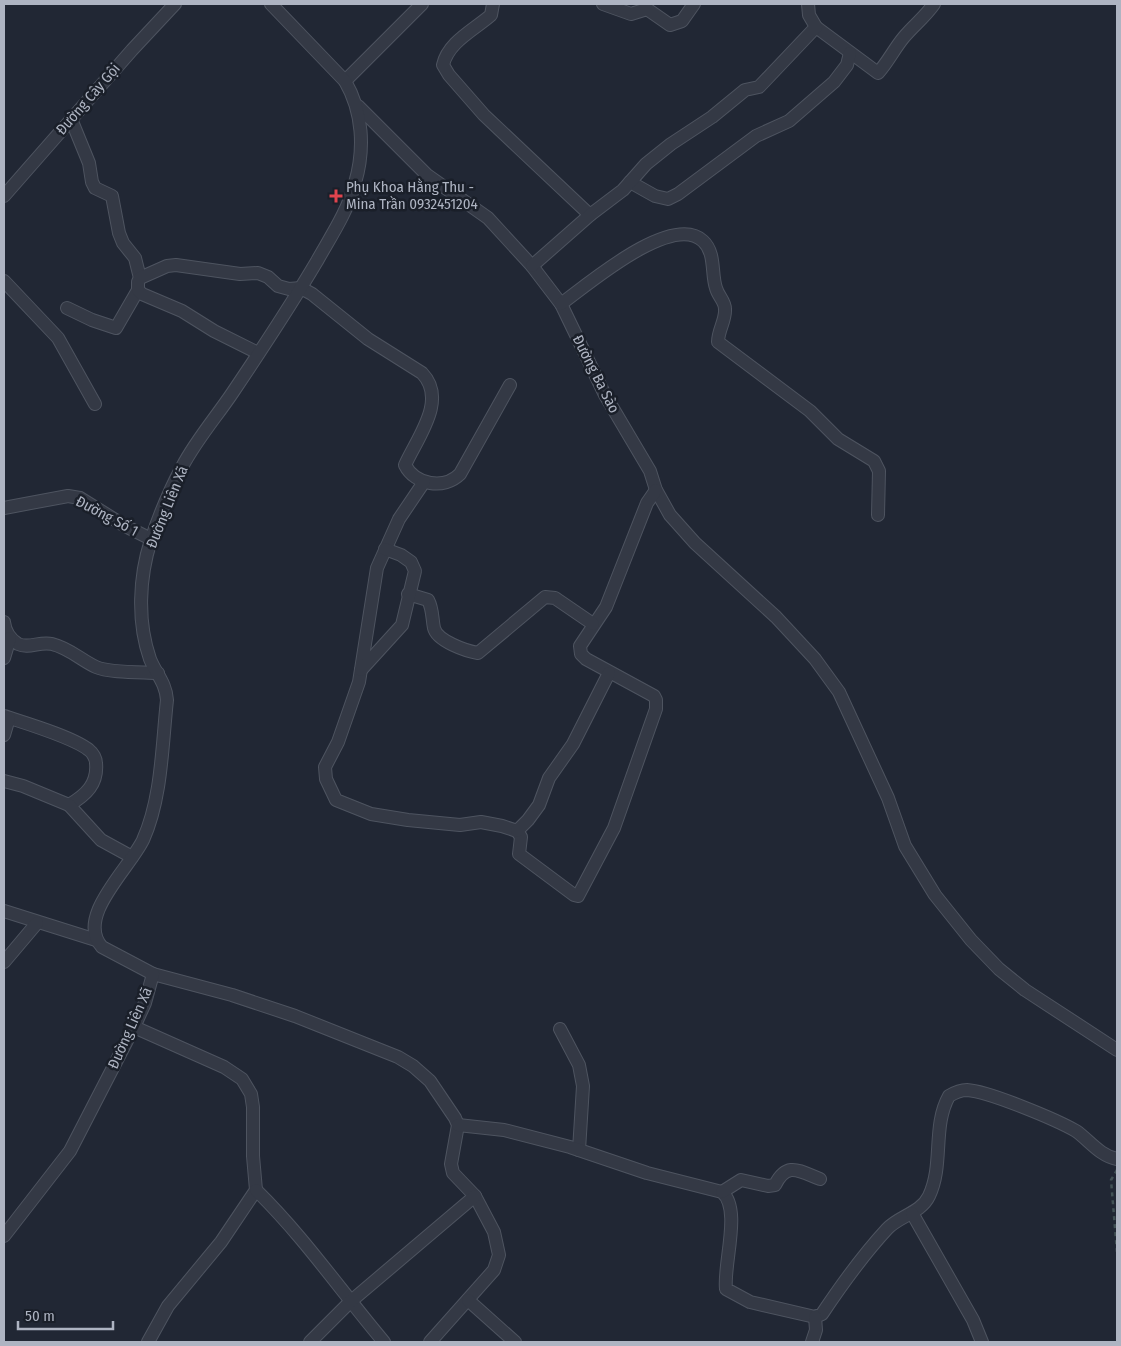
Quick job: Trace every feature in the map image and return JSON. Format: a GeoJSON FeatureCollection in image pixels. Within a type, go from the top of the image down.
{"type":"FeatureCollection","features":[{"type":"Feature","properties":{"kind":"street","name":"Đường Cây Gội"},"geometry":{"type":"LineString","coordinates":[[4,196],[175,4]]}},
{"type":"Feature","properties":{"kind":"street","name":"Đường Liên Xã"},"geometry":{"type":"LineString","coordinates":[[4,1236],[70,1151],[134,1027],[144,1004],[153,974],[102,947],[96,940],[93,929],[95,916],[142,841],[149,824],[158,780],[167,700],[164,682],[150,658],[145,642],[141,610],[145,562],[151,538],[182,466],[301,288],[344,214],[355,184],[360,158],[358,106],[346,81],[271,4]]}},
{"type":"Feature","properties":{"kind":"street"},"geometry":{"type":"LineString","coordinates":[[346,81],[422,4]]}},
{"type":"Feature","properties":{"kind":"street"},"geometry":{"type":"LineString","coordinates":[[493,4],[491,15],[456,42],[445,54],[443,65],[449,76],[484,115],[590,215]]}},
{"type":"Feature","properties":{"kind":"street"},"geometry":{"type":"LineString","coordinates":[[603,4],[632,14],[648,9],[670,26],[682,21],[694,4]]}},
{"type":"Feature","properties":{"kind":"street"},"geometry":{"type":"LineString","coordinates":[[808,4],[809,16],[816,28],[878,73],[890,60],[903,39],[925,17],[934,4]]}},
{"type":"Feature","properties":{"kind":"street"},"geometry":{"type":"LineString","coordinates":[[532,266],[590,215],[623,190],[646,164],[671,144],[712,117],[745,90],[759,87],[816,28]]}},
{"type":"Feature","properties":{"kind":"street"},"geometry":{"type":"LineString","coordinates":[[630,182],[656,196],[668,199],[678,194],[756,136],[789,121],[834,82],[847,65],[850,53]]}},
{"type":"Feature","properties":{"kind":"street","name":"Đường Ba Sào"},"geometry":{"type":"LineString","coordinates":[[358,106],[427,175],[488,218],[532,266],[561,304],[605,395],[650,471],[656,490],[670,515],[695,544],[776,617],[815,659],[843,700],[888,798],[905,846],[935,894],[971,940],[998,969],[1026,990],[1117,1050]]}},
{"type":"Feature","properties":{"kind":"street"},"geometry":{"type":"LineString","coordinates":[[71,119],[89,163],[92,182],[95,188],[112,196],[119,233],[135,258],[139,284],[154,300],[182,311],[214,331],[258,353]]}},
{"type":"Feature","properties":{"kind":"street"},"geometry":{"type":"LineString","coordinates":[[561,304],[640,248],[658,240],[684,234],[695,237],[703,242],[713,266],[715,288],[726,306],[725,315],[718,333],[718,342],[810,411],[838,439],[874,461],[878,471],[878,516]]}},
{"type":"Feature","properties":{"kind":"street"},"geometry":{"type":"LineString","coordinates":[[67,308],[92,320],[116,328],[139,284],[168,266],[183,265],[240,274],[258,273],[268,277],[278,286],[289,289],[301,288],[312,294],[368,339],[422,373],[428,380],[433,400],[428,417],[405,465],[408,471],[424,482],[445,484],[454,480],[460,474],[510,385]]}},
{"type":"Feature","properties":{"kind":"street"},"geometry":{"type":"LineString","coordinates":[[4,281],[45,322],[58,338],[95,404]]}},
{"type":"Feature","properties":{"kind":"street"},"geometry":{"type":"LineString","coordinates":[[424,482],[399,519],[377,568],[361,670],[348,718],[338,742],[324,767],[326,779],[336,800],[371,814],[460,825],[481,822],[516,831],[521,837],[519,854],[574,895],[578,896],[614,828],[656,709],[654,696],[609,673],[581,654],[580,646],[606,607],[647,503],[656,490]]}},
{"type":"Feature","properties":{"kind":"street","name":"Đường Số 1"},"geometry":{"type":"LineString","coordinates":[[4,508],[68,496],[80,498],[124,526],[151,538]]}},
{"type":"Feature","properties":{"kind":"street"},"geometry":{"type":"LineString","coordinates":[[361,670],[402,625],[415,571],[411,562],[401,555],[385,549]]}},
{"type":"Feature","properties":{"kind":"street"},"geometry":{"type":"LineString","coordinates":[[408,594],[428,600],[434,631],[440,638],[464,651],[478,653],[545,597],[555,598],[593,624]]}},
{"type":"Feature","properties":{"kind":"street"},"geometry":{"type":"LineString","coordinates":[[4,622],[10,638],[19,644],[31,646],[42,642],[60,646],[97,668],[158,673]]}},
{"type":"Feature","properties":{"kind":"street"},"geometry":{"type":"LineString","coordinates":[[4,658],[10,638]]}},
{"type":"Feature","properties":{"kind":"street"},"geometry":{"type":"LineString","coordinates":[[516,831],[528,820],[539,805],[549,778],[573,744],[609,673]]}},
{"type":"Feature","properties":{"kind":"street"},"geometry":{"type":"LineString","coordinates":[[4,736],[6,717],[64,738],[90,750],[96,759],[95,781],[79,799],[69,805]]}},
{"type":"Feature","properties":{"kind":"street"},"geometry":{"type":"LineString","coordinates":[[4,781],[23,786],[69,805],[102,840],[132,857]]}},
{"type":"Feature","properties":{"kind":"street"},"geometry":{"type":"LineString","coordinates":[[4,911],[37,923],[96,940]]}},
{"type":"Feature","properties":{"kind":"street"},"geometry":{"type":"LineString","coordinates":[[4,962],[37,923]]}},
{"type":"Feature","properties":{"kind":"street"},"geometry":{"type":"LineString","coordinates":[[153,974],[260,1004],[398,1057],[430,1081],[451,1111],[458,1125],[451,1164],[453,1173],[475,1196],[494,1232],[498,1255],[494,1270],[430,1342]]}},
{"type":"Feature","properties":{"kind":"street"},"geometry":{"type":"LineString","coordinates":[[134,1027],[224,1067],[242,1079],[251,1094],[253,1107],[253,1156],[256,1190],[313,1252],[350,1302],[384,1342]]}},
{"type":"Feature","properties":{"kind":"street"},"geometry":{"type":"LineString","coordinates":[[560,1029],[579,1065],[582,1086],[579,1150]]}},
{"type":"Feature","properties":{"kind":"street"},"geometry":{"type":"LineString","coordinates":[[458,1125],[504,1130],[579,1150],[647,1173],[722,1192],[729,1201],[732,1218],[725,1272],[726,1289],[750,1302],[815,1317],[822,1314],[856,1265],[888,1228],[926,1202],[932,1190],[940,1115],[949,1096],[966,1090],[1060,1122],[1078,1132],[1102,1152],[1117,1159]]}},
{"type":"Feature","properties":{"kind":"street"},"geometry":{"type":"LineString","coordinates":[[722,1192],[741,1180],[768,1186],[774,1185],[780,1174],[786,1170],[796,1170],[820,1178]]}},
{"type":"Feature","properties":{"kind":"street"},"geometry":{"type":"LineString","coordinates":[[148,1342],[168,1306],[220,1242],[256,1190]]}},
{"type":"Feature","properties":{"kind":"street"},"geometry":{"type":"LineString","coordinates":[[310,1342],[350,1302],[475,1196]]}},
{"type":"Feature","properties":{"kind":"street"},"geometry":{"type":"LineString","coordinates":[[912,1213],[973,1320],[982,1342]]}},
{"type":"Feature","properties":{"kind":"street"},"geometry":{"type":"LineString","coordinates":[[468,1300],[516,1342]]}},
{"type":"Feature","properties":{"kind":"street"},"geometry":{"type":"LineString","coordinates":[[812,1342],[816,1330],[815,1317]]}},
{"type":"Feature","properties":{"kind":"path"},"geometry":{"type":"LineString","coordinates":[[1117,1169],[1111,1180],[1117,1252]]}},
{"type":"Feature","properties":{"kind":"place","name":"Phụ Khoa Hằng Thu - Mina Trần 0932451204"},"geometry":{"type":"Point","coordinates":[336,196]}}]}
